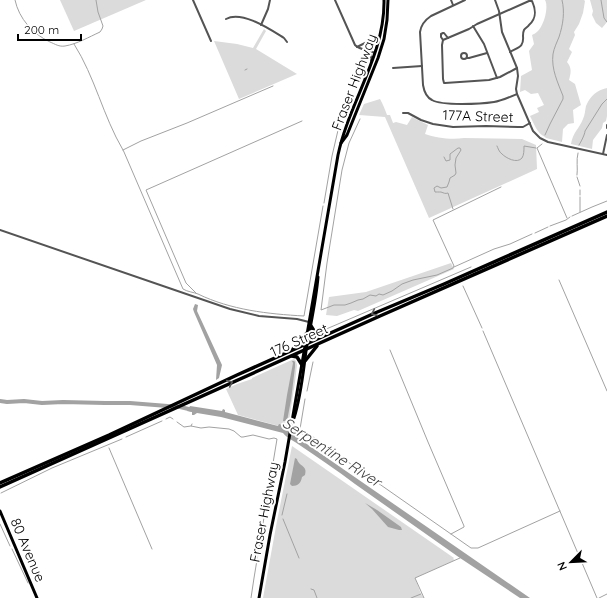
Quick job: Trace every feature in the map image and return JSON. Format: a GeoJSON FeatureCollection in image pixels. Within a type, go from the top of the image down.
{"type":"FeatureCollection","features":[{"type":"Feature","properties":{"kind":"highway","name":"176 Street"},"geometry":{"type":"LineString","coordinates":[[0,483],[322,336],[607,212]]}},
{"type":"Feature","properties":{"kind":"highway","name":"176 Street"},"geometry":{"type":"LineString","coordinates":[[0,487],[319,343],[607,216]]}},
{"type":"Feature","properties":{"kind":"highway"},"geometry":{"type":"LineString","coordinates":[[311,326],[316,334],[322,336]]}},
{"type":"Feature","properties":{"kind":"highway"},"geometry":{"type":"LineString","coordinates":[[291,350],[307,333]]}},
{"type":"Feature","properties":{"kind":"highway"},"geometry":{"type":"LineString","coordinates":[[305,361],[319,343]]}},
{"type":"Feature","properties":{"kind":"highway"},"geometry":{"type":"LineString","coordinates":[[291,356],[297,357],[302,365]]}},
{"type":"Feature","properties":{"kind":"main road","name":"Fraser Highway"},"geometry":{"type":"LineString","coordinates":[[259,598],[302,365],[311,326],[320,254],[339,147],[343,133],[375,54],[383,25],[384,0]]}},
{"type":"Feature","properties":{"kind":"main road","name":"Fraser Highway"},"geometry":{"type":"LineString","coordinates":[[339,147],[347,135],[379,55],[386,28],[388,0]]}},
{"type":"Feature","properties":{"kind":"main road","name":"Fraser Highway"},"geometry":{"type":"LineString","coordinates":[[307,343],[307,333],[316,290]]}},
{"type":"Feature","properties":{"kind":"main road"},"geometry":{"type":"LineString","coordinates":[[307,343],[316,290]]}},
{"type":"Feature","properties":{"kind":"main road","name":"Fraser Highway"},"geometry":{"type":"LineString","coordinates":[[290,431],[297,409],[305,361],[305,350]]}},
{"type":"Feature","properties":{"kind":"main road","name":"80 Avenue"},"geometry":{"type":"LineString","coordinates":[[0,511],[37,598]]}},
{"type":"Feature","properties":{"kind":"street"},"geometry":{"type":"LineString","coordinates":[[193,0],[211,41]]}},
{"type":"Feature","properties":{"kind":"street"},"geometry":{"type":"LineString","coordinates":[[261,25],[270,0]]}},
{"type":"Feature","properties":{"kind":"street"},"geometry":{"type":"LineString","coordinates":[[335,0],[353,42],[357,47],[379,55]]}},
{"type":"Feature","properties":{"kind":"street"},"geometry":{"type":"LineString","coordinates":[[451,0],[453,5]]}},
{"type":"Feature","properties":{"kind":"street"},"geometry":{"type":"LineString","coordinates":[[465,0],[426,19],[421,28],[423,89],[426,95],[439,103],[459,104],[497,101],[517,94]]}},
{"type":"Feature","properties":{"kind":"street"},"geometry":{"type":"LineString","coordinates":[[495,0],[500,14],[502,32],[517,68],[517,94],[532,129],[540,138],[548,142],[607,155]]}},
{"type":"Feature","properties":{"kind":"street"},"geometry":{"type":"LineString","coordinates":[[443,40],[469,30],[473,26],[532,1],[535,10],[534,18],[531,24],[524,29],[522,44],[520,47],[510,52]]}},
{"type":"Feature","properties":{"kind":"street"},"geometry":{"type":"LineString","coordinates":[[226,19],[230,17],[250,20],[284,38],[287,42]]}},
{"type":"Feature","properties":{"kind":"street"},"geometry":{"type":"LineString","coordinates":[[473,26],[484,44],[497,78]]}},
{"type":"Feature","properties":{"kind":"street"},"geometry":{"type":"LineString","coordinates":[[448,38],[442,33],[444,83],[489,80],[497,78],[517,68]]}},
{"type":"Feature","properties":{"kind":"street"},"geometry":{"type":"LineString","coordinates":[[357,47],[373,39]]}},
{"type":"Feature","properties":{"kind":"street"},"geometry":{"type":"LineString","coordinates":[[364,50],[370,54],[371,62]]}},
{"type":"Feature","properties":{"kind":"street"},"geometry":{"type":"LineString","coordinates":[[467,58],[487,53]]}},
{"type":"Feature","properties":{"kind":"street"},"geometry":{"type":"LineString","coordinates":[[393,68],[422,66]]}},
{"type":"Feature","properties":{"kind":"street","name":"177A Street"},"geometry":{"type":"LineString","coordinates":[[403,113],[408,113],[433,124],[455,127],[523,127],[530,123]]}},
{"type":"Feature","properties":{"kind":"street"},"geometry":{"type":"LineString","coordinates":[[603,154],[607,135]]}},
{"type":"Feature","properties":{"kind":"street"},"geometry":{"type":"LineString","coordinates":[[0,230],[223,307],[259,316],[309,322]]}},
{"type":"Feature","properties":{"kind":"shaded area"},"geometry":{"type":"Polygon","coordinates":[[[60,0],[146,0],[74,31],[60,0]]]}},
{"type":"Feature","properties":{"kind":"shaded area"},"geometry":{"type":"Polygon","coordinates":[[[545,0],[585,1],[583,13],[574,32],[575,35],[569,49],[572,52],[567,62],[571,71],[569,80],[575,84],[581,105],[573,110],[574,123],[568,124],[563,129],[562,142],[546,138],[542,135],[538,131],[530,116],[539,112],[537,108],[544,105],[538,93],[531,94],[525,90],[520,92],[521,76],[532,70],[529,51],[534,44],[532,35],[538,31],[544,20],[546,11],[545,0]]]}},
{"type":"Feature","properties":{"kind":"shaded area"},"geometry":{"type":"Polygon","coordinates":[[[590,0],[607,0],[607,22],[602,28],[596,23],[592,15],[593,11],[590,0]]]}},
{"type":"Feature","properties":{"kind":"shaded area"},"geometry":{"type":"Polygon","coordinates":[[[264,29],[266,31],[256,49],[297,74],[239,99],[214,41],[253,48],[264,29]]]}},
{"type":"Feature","properties":{"kind":"shaded area"},"geometry":{"type":"Polygon","coordinates":[[[607,88],[606,121],[603,123],[602,128],[593,140],[592,149],[571,144],[573,136],[584,117],[586,106],[590,99],[597,92],[607,88]]]}},
{"type":"Feature","properties":{"kind":"shaded area"},"geometry":{"type":"Polygon","coordinates":[[[380,99],[387,115],[390,115],[393,123],[396,122],[407,125],[412,117],[428,125],[425,134],[449,139],[522,139],[536,145],[537,169],[429,218],[385,117],[359,115],[364,104],[380,99]]]}},
{"type":"Feature","properties":{"kind":"shaded area"},"geometry":{"type":"Polygon","coordinates":[[[451,263],[454,269],[358,311],[354,310],[337,316],[326,315],[329,297],[366,292],[451,263]]]}},
{"type":"Feature","properties":{"kind":"shaded area"},"geometry":{"type":"Polygon","coordinates":[[[195,304],[198,305],[197,311],[222,365],[219,378],[216,380],[217,365],[194,312],[193,309],[195,304]]]}},
{"type":"Feature","properties":{"kind":"shaded area"},"geometry":{"type":"Polygon","coordinates":[[[294,359],[297,365],[288,431],[286,426],[279,426],[238,415],[226,389],[252,379],[294,359]]]}},
{"type":"Feature","properties":{"kind":"shaded area"},"geometry":{"type":"Polygon","coordinates":[[[292,361],[295,362],[295,367],[291,400],[287,421],[283,421],[293,363],[292,361]]]}},
{"type":"Feature","properties":{"kind":"shaded area"},"geometry":{"type":"Polygon","coordinates":[[[190,406],[222,411],[223,409],[225,412],[278,426],[279,424],[286,426],[288,431],[530,598],[520,598],[460,558],[283,433],[221,417],[197,413],[192,415],[192,412],[187,411],[190,406]]]}},
{"type":"Feature","properties":{"kind":"shaded area"},"geometry":{"type":"Polygon","coordinates":[[[292,446],[454,558],[453,559],[455,560],[415,578],[424,598],[263,598],[292,446]]]}},
{"type":"Feature","properties":{"kind":"shaded area"},"geometry":{"type":"Polygon","coordinates":[[[295,458],[306,472],[299,484],[292,486],[290,484],[295,458]]]}},
{"type":"Feature","properties":{"kind":"shaded area"},"geometry":{"type":"Polygon","coordinates":[[[365,503],[401,527],[402,530],[388,527],[365,503]]]}},
{"type":"Feature","properties":{"kind":"waterway"},"geometry":{"type":"LineString","coordinates":[[15,0],[23,20],[38,35],[50,42],[63,46],[78,42],[100,32],[103,26],[96,0]]}},
{"type":"Feature","properties":{"kind":"waterway"},"geometry":{"type":"LineString","coordinates":[[545,135],[563,99],[554,70],[553,60],[553,52],[559,37],[562,23],[562,0]]}},
{"type":"Feature","properties":{"kind":"waterway"},"geometry":{"type":"LineString","coordinates":[[601,0],[604,18],[607,22]]}},
{"type":"Feature","properties":{"kind":"waterway"},"geometry":{"type":"LineString","coordinates":[[74,44],[88,70],[110,124],[124,152],[183,289],[223,304],[263,312],[304,316],[323,206]]}},
{"type":"Feature","properties":{"kind":"waterway"},"geometry":{"type":"LineString","coordinates":[[123,150],[141,141],[273,86]]}},
{"type":"Feature","properties":{"kind":"waterway"},"geometry":{"type":"LineString","coordinates":[[579,145],[585,131],[602,104],[607,99]]}},
{"type":"Feature","properties":{"kind":"waterway"},"geometry":{"type":"LineString","coordinates":[[360,119],[349,143],[342,170],[321,310],[334,305],[345,305],[370,295],[383,295],[402,284],[437,275],[453,268],[454,266],[433,220],[501,187]]}},
{"type":"Feature","properties":{"kind":"waterway"},"geometry":{"type":"LineString","coordinates":[[196,293],[186,283],[146,190],[302,121]]}},
{"type":"Feature","properties":{"kind":"waterway"},"geometry":{"type":"LineString","coordinates":[[324,203],[339,126]]}},
{"type":"Feature","properties":{"kind":"waterway"},"geometry":{"type":"LineString","coordinates":[[542,144],[537,148],[567,218]]}},
{"type":"Feature","properties":{"kind":"waterway"},"geometry":{"type":"LineString","coordinates":[[497,146],[504,156],[515,160],[520,160],[522,158],[524,154],[524,146],[536,148]]}},
{"type":"Feature","properties":{"kind":"waterway"},"geometry":{"type":"LineString","coordinates":[[444,157],[446,161],[450,160],[450,154],[458,148],[461,150],[456,158],[456,173],[450,178],[447,187],[441,188],[437,186],[434,188],[435,192],[448,193],[453,209]]}},
{"type":"Feature","properties":{"kind":"waterway"},"geometry":{"type":"LineString","coordinates":[[577,175],[578,153]]}},
{"type":"Feature","properties":{"kind":"waterway"},"geometry":{"type":"LineString","coordinates":[[577,177],[580,186]]}},
{"type":"Feature","properties":{"kind":"waterway"},"geometry":{"type":"LineString","coordinates":[[580,190],[580,195]]}},
{"type":"Feature","properties":{"kind":"waterway"},"geometry":{"type":"LineString","coordinates":[[580,197],[580,212]]}},
{"type":"Feature","properties":{"kind":"waterway"},"geometry":{"type":"LineString","coordinates":[[572,216],[607,201]]}},
{"type":"Feature","properties":{"kind":"waterway"},"geometry":{"type":"LineString","coordinates":[[550,226],[570,217]]}},
{"type":"Feature","properties":{"kind":"waterway"},"geometry":{"type":"LineString","coordinates":[[535,233],[548,227]]}},
{"type":"Feature","properties":{"kind":"waterway"},"geometry":{"type":"LineString","coordinates":[[454,267],[532,234]]}},
{"type":"Feature","properties":{"kind":"waterway"},"geometry":{"type":"LineString","coordinates":[[324,330],[471,267]]}},
{"type":"Feature","properties":{"kind":"waterway"},"geometry":{"type":"LineString","coordinates":[[559,280],[607,391]]}},
{"type":"Feature","properties":{"kind":"waterway"},"geometry":{"type":"LineString","coordinates":[[463,286],[482,328]]}},
{"type":"Feature","properties":{"kind":"waterway"},"geometry":{"type":"LineString","coordinates":[[483,331],[597,598]]}},
{"type":"Feature","properties":{"kind":"waterway"},"geometry":{"type":"LineString","coordinates":[[390,350],[464,526],[451,534]]}},
{"type":"Feature","properties":{"kind":"waterway"},"geometry":{"type":"LineString","coordinates":[[307,391],[313,362]]}},
{"type":"Feature","properties":{"kind":"waterway"},"geometry":{"type":"LineString","coordinates":[[300,429],[305,399]]}},
{"type":"Feature","properties":{"kind":"waterway","name":"Serpentine River"},"geometry":{"type":"LineString","coordinates":[[0,401],[42,403],[130,403],[180,407],[193,410]]}},
{"type":"Feature","properties":{"kind":"waterway"},"geometry":{"type":"LineString","coordinates":[[166,419],[170,417],[173,419]]}},
{"type":"Feature","properties":{"kind":"waterway"},"geometry":{"type":"LineString","coordinates":[[126,437],[162,421]]}},
{"type":"Feature","properties":{"kind":"waterway"},"geometry":{"type":"LineString","coordinates":[[177,422],[184,427],[191,426]]}},
{"type":"Feature","properties":{"kind":"waterway"},"geometry":{"type":"LineString","coordinates":[[192,424],[191,426],[201,428],[209,427],[229,429],[241,437],[253,435],[269,439],[277,439],[251,598]]}},
{"type":"Feature","properties":{"kind":"waterway"},"geometry":{"type":"LineString","coordinates":[[302,434],[315,438],[471,548],[478,548],[560,511]]}},
{"type":"Feature","properties":{"kind":"waterway"},"geometry":{"type":"LineString","coordinates":[[1,493],[52,468],[122,439]]}},
{"type":"Feature","properties":{"kind":"waterway"},"geometry":{"type":"LineString","coordinates":[[109,448],[152,549]]}},
{"type":"Feature","properties":{"kind":"waterway"},"geometry":{"type":"LineString","coordinates":[[282,515],[287,494]]}},
{"type":"Feature","properties":{"kind":"waterway"},"geometry":{"type":"LineString","coordinates":[[283,519],[299,558]]}},
{"type":"Feature","properties":{"kind":"waterway"},"geometry":{"type":"LineString","coordinates":[[0,524],[10,546]]}},
{"type":"Feature","properties":{"kind":"waterway"},"geometry":{"type":"LineString","coordinates":[[12,549],[28,583]]}},
{"type":"Feature","properties":{"kind":"waterway"},"geometry":{"type":"LineString","coordinates":[[424,598],[415,578],[460,558]]}},
{"type":"Feature","properties":{"kind":"waterway"},"geometry":{"type":"LineString","coordinates":[[311,589],[314,590],[317,598]]}},
{"type":"Feature","properties":{"kind":"waterway"},"geometry":{"type":"LineString","coordinates":[[411,598],[421,594]]}},
{"type":"Feature","properties":{"kind":"waterway"},"geometry":{"type":"LineString","coordinates":[[599,598],[607,594]]}}]}
